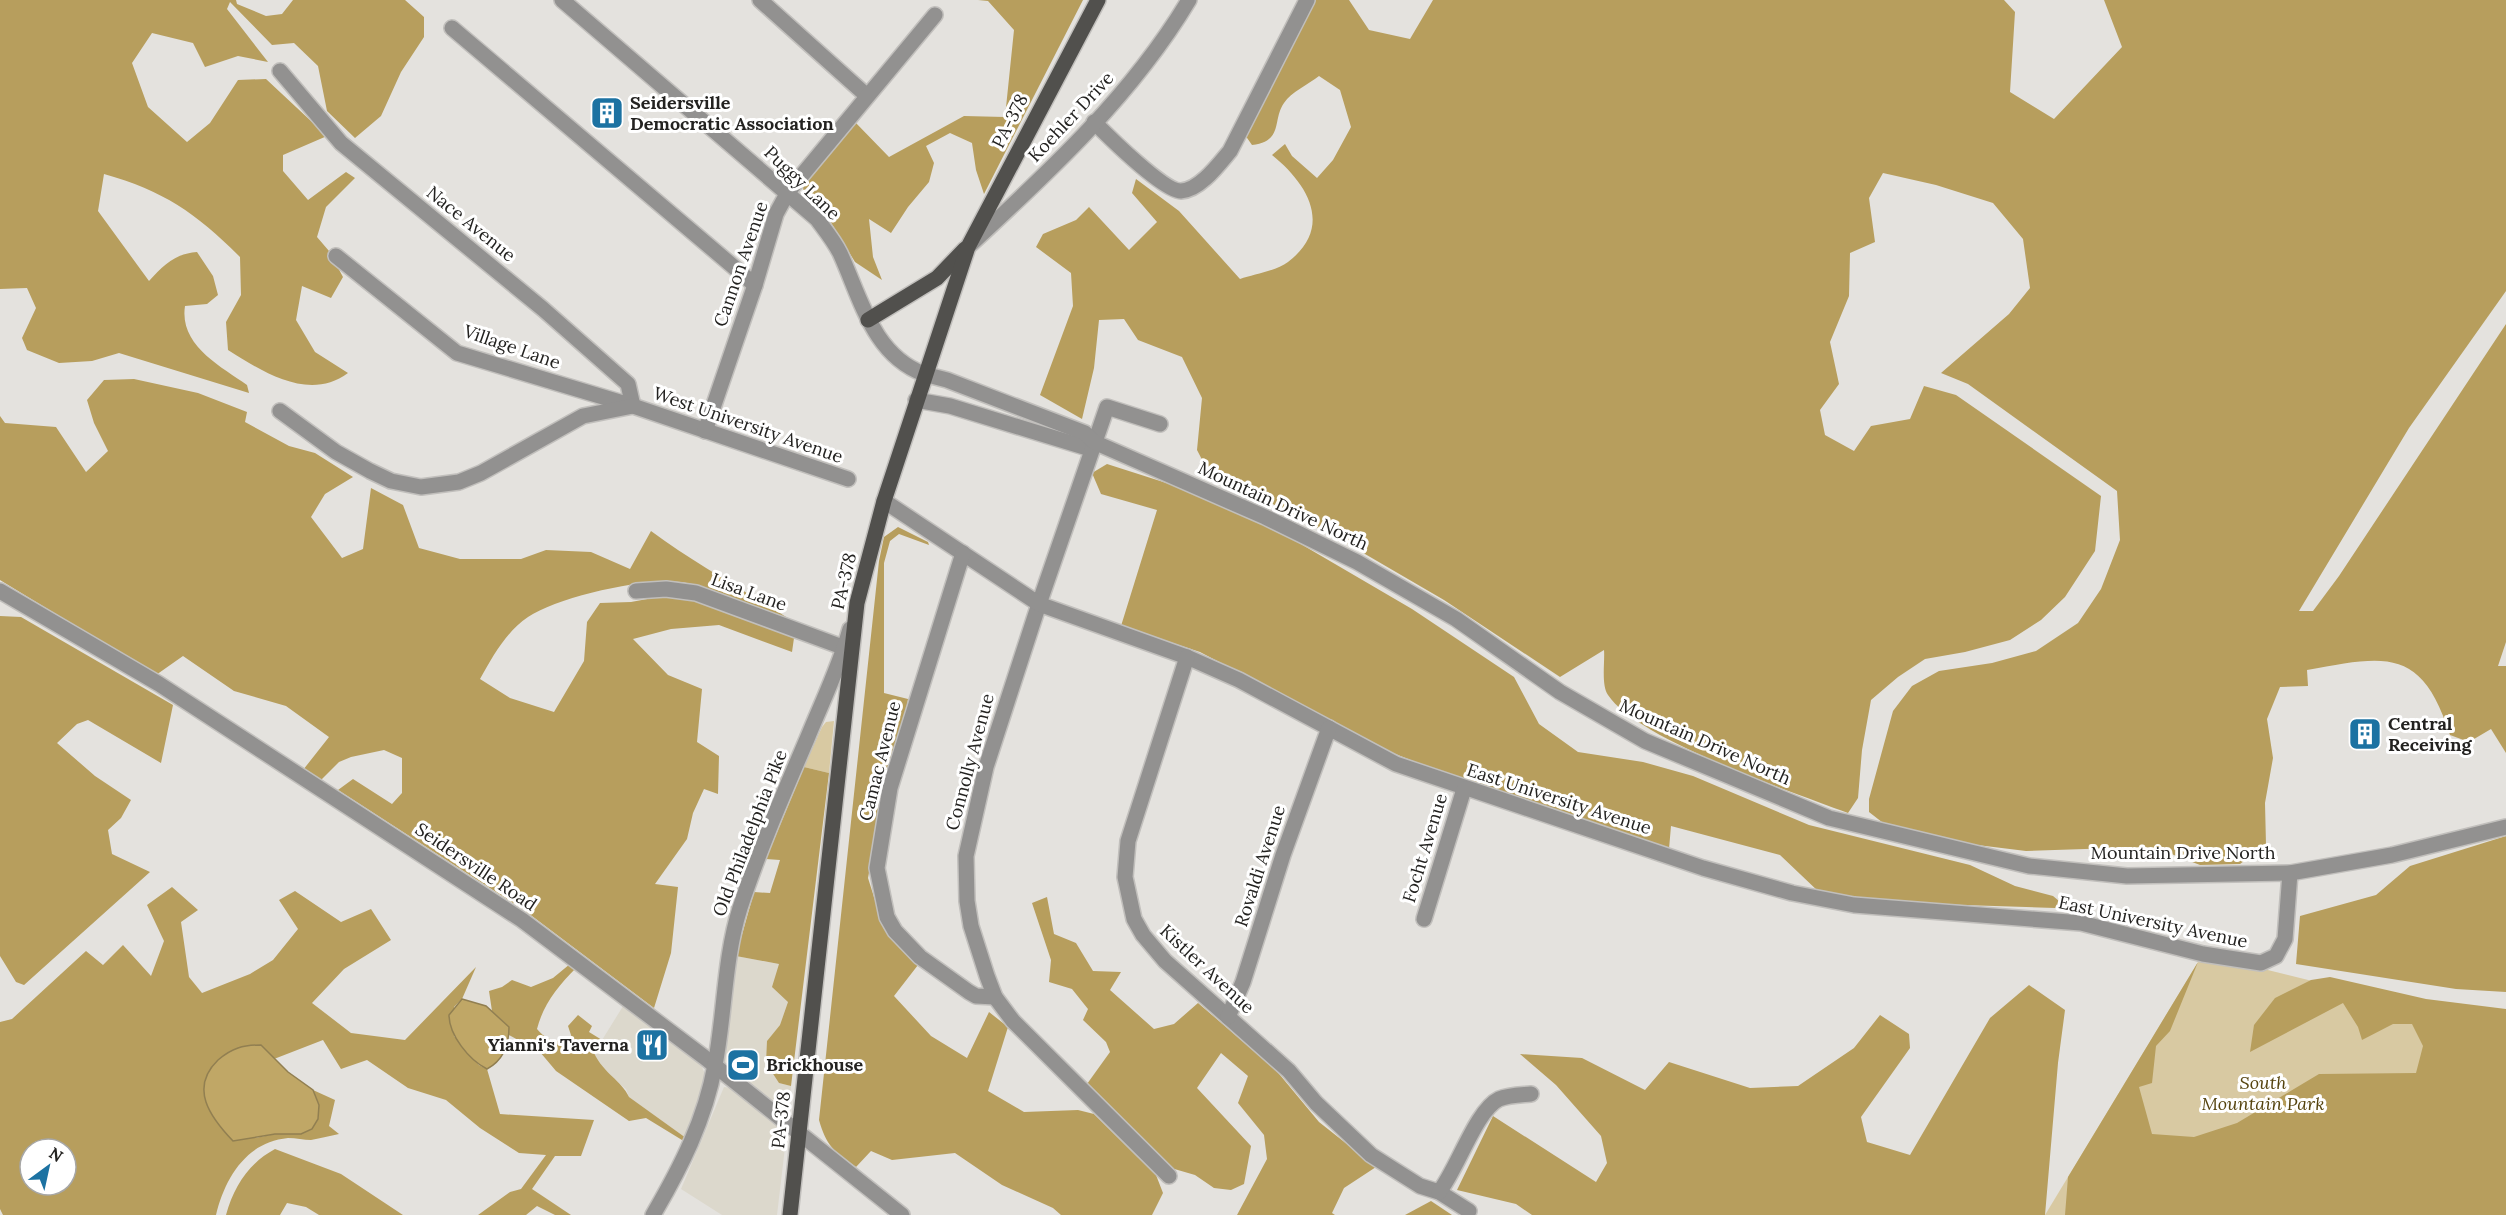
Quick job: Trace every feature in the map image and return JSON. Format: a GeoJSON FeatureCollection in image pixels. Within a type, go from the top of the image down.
{"type":"FeatureCollection","features":[{"type":"Feature","properties":{"kind":"main road","name":"PA-378"},"geometry":{"type":"LineString","coordinates":[[790,1215],[857,603],[884,501],[924,374],[968,247],[1098,0]]}},
{"type":"Feature","properties":{"kind":"main road"},"geometry":{"type":"LineString","coordinates":[[868,320],[937,278],[968,247]]}},
{"type":"Feature","properties":{"kind":"street","name":"Puggy Lane"},"geometry":{"type":"LineString","coordinates":[[562,0],[817,219],[838,251],[868,320],[897,360],[924,374]]}},
{"type":"Feature","properties":{"kind":"street"},"geometry":{"type":"LineString","coordinates":[[760,0],[866,95]]}},
{"type":"Feature","properties":{"kind":"street","name":"Koehler Drive"},"geometry":{"type":"LineString","coordinates":[[968,247],[1094,123],[1158,46],[1189,0]]}},
{"type":"Feature","properties":{"kind":"street"},"geometry":{"type":"LineString","coordinates":[[1094,123],[1140,166],[1174,190],[1183,191],[1194,186],[1217,167],[1230,151],[1307,0]]}},
{"type":"Feature","properties":{"kind":"street","name":"Cannon Avenue"},"geometry":{"type":"LineString","coordinates":[[705,430],[755,285],[776,214],[788,192],[866,95],[935,15]]}},
{"type":"Feature","properties":{"kind":"street"},"geometry":{"type":"LineString","coordinates":[[452,28],[755,285]]}},
{"type":"Feature","properties":{"kind":"street","name":"Nace Avenue"},"geometry":{"type":"LineString","coordinates":[[280,71],[341,143],[543,309],[628,384],[633,406]]}},
{"type":"Feature","properties":{"kind":"street","name":"Village Lane"},"geometry":{"type":"LineString","coordinates":[[336,256],[457,353],[633,406]]}},
{"type":"Feature","properties":{"kind":"street","name":"Mountain Drive North"},"geometry":{"type":"LineString","coordinates":[[924,374],[947,380],[1085,433],[1094,442],[1265,517],[1357,562],[1456,619],[1560,692],[1646,741],[1829,818],[2029,866],[2127,876],[2290,873],[2392,855],[2506,827]]}},
{"type":"Feature","properties":{"kind":"street"},"geometry":{"type":"LineString","coordinates":[[916,400],[950,406],[1084,447],[1094,442]]}},
{"type":"Feature","properties":{"kind":"street","name":"West University Avenue"},"geometry":{"type":"LineString","coordinates":[[280,411],[336,452],[370,471],[391,481],[421,488],[459,482],[482,473],[583,416],[633,406],[848,479]]}},
{"type":"Feature","properties":{"kind":"street","name":"Connolly Avenue"},"geometry":{"type":"LineString","coordinates":[[1160,424],[1107,407],[1038,604],[988,760],[966,856],[971,926],[995,997],[1021,1032],[1169,1176]]}},
{"type":"Feature","properties":{"kind":"street","name":"East University Avenue"},"geometry":{"type":"LineString","coordinates":[[884,501],[1038,604],[1187,657],[1239,680],[1396,764],[1464,789],[1709,870],[1822,900],[1854,906],[2080,923],[2243,962],[2261,963],[2276,956],[2285,939],[2290,873]]}},
{"type":"Feature","properties":{"kind":"street","name":"Camac Avenue"},"geometry":{"type":"LineString","coordinates":[[963,554],[915,699],[890,788],[877,868],[886,917],[895,931],[920,957],[948,979],[976,996],[995,997]]}},
{"type":"Feature","properties":{"kind":"street","name":"Lisa Lane"},"geometry":{"type":"LineString","coordinates":[[636,591],[666,589],[696,593],[844,648]]}},
{"type":"Feature","properties":{"kind":"street","name":"Seidersville Road"},"geometry":{"type":"LineString","coordinates":[[0,591],[159,684],[441,865],[569,954],[715,1065],[902,1215]]}},
{"type":"Feature","properties":{"kind":"street","name":"Old Philadelphia Pike"},"geometry":{"type":"LineString","coordinates":[[653,1215],[691,1147],[715,1065],[731,944],[739,911],[771,825],[844,648],[857,603]]}},
{"type":"Feature","properties":{"kind":"street","name":"Kistler Avenue"},"geometry":{"type":"LineString","coordinates":[[1187,657],[1131,824],[1125,878],[1134,919],[1143,935],[1166,961],[1289,1071],[1316,1103],[1371,1155],[1420,1186],[1438,1192],[1469,1211]]}},
{"type":"Feature","properties":{"kind":"street","name":"Rovaldi Avenue"},"geometry":{"type":"LineString","coordinates":[[1228,1017],[1244,982],[1283,855],[1329,728]]}},
{"type":"Feature","properties":{"kind":"street","name":"Focht Avenue"},"geometry":{"type":"LineString","coordinates":[[1424,919],[1464,789]]}},
{"type":"Feature","properties":{"kind":"street"},"geometry":{"type":"LineString","coordinates":[[1438,1192],[1449,1180],[1486,1108],[1497,1100],[1509,1096],[1531,1094]]}},
{"type":"Feature","properties":{"kind":"shaded area"},"geometry":{"type":"Polygon","coordinates":[[[0,0],[236,0],[237,4],[266,16],[282,14],[293,0],[405,0],[424,17],[424,37],[401,72],[381,116],[355,138],[327,111],[318,66],[294,43],[272,45],[230,2],[227,9],[268,62],[238,56],[205,67],[193,43],[152,33],[132,63],[148,107],[187,142],[210,123],[238,80],[266,79],[327,136],[283,155],[283,171],[308,200],[346,172],[355,178],[326,207],[317,237],[329,251],[343,277],[331,298],[302,286],[296,320],[315,352],[348,373],[333,381],[318,385],[286,381],[228,350],[226,322],[241,295],[240,257],[209,228],[178,205],[144,188],[104,174],[98,211],[149,281],[170,261],[182,255],[197,252],[213,276],[218,295],[207,304],[185,306],[188,332],[195,343],[214,362],[247,385],[249,393],[119,353],[92,361],[59,363],[27,350],[22,338],[36,308],[27,288],[0,289],[0,0]]]}},
{"type":"Feature","properties":{"kind":"shaded area"},"geometry":{"type":"Polygon","coordinates":[[[978,0],[1083,0],[984,194],[976,170],[972,143],[950,133],[926,146],[934,163],[929,182],[908,207],[891,233],[869,219],[873,257],[882,280],[855,262],[827,216],[804,197],[803,186],[855,122],[889,157],[964,116],[1005,117],[1014,30],[988,1],[978,0]]]}},
{"type":"Feature","properties":{"kind":"shaded area"},"geometry":{"type":"Polygon","coordinates":[[[1316,0],[1349,0],[1369,30],[1410,39],[1433,0],[2004,0],[2015,12],[2010,92],[2054,119],[2122,47],[2104,0],[2506,0],[2506,291],[2409,428],[2299,611],[2313,611],[2339,576],[2506,324],[2506,642],[2498,666],[2506,666],[2506,753],[2491,729],[2469,742],[2450,735],[2439,706],[2427,686],[2414,672],[2398,664],[2359,661],[2307,670],[2308,686],[2280,687],[2267,719],[2273,758],[2265,803],[2266,845],[2240,864],[2200,865],[2161,850],[2115,848],[2026,851],[1953,842],[1887,826],[1869,812],[1869,799],[1893,711],[1912,686],[1939,671],[1992,663],[2036,651],[2078,623],[2101,589],[2120,540],[2117,491],[1968,384],[1941,373],[2009,314],[2030,288],[2023,239],[1993,203],[1936,185],[1883,173],[1869,198],[1875,242],[1850,253],[1849,296],[1830,342],[1839,384],[1820,410],[1825,435],[1854,451],[1871,426],[1910,419],[1924,386],[1956,395],[2101,496],[2095,551],[2065,597],[2041,620],[2010,640],[1965,652],[1925,659],[1898,677],[1871,700],[1862,750],[1858,798],[1848,813],[1719,763],[1650,729],[1625,712],[1608,695],[1604,680],[1604,650],[1560,677],[1444,600],[1353,547],[1279,507],[1210,475],[1197,450],[1202,398],[1182,357],[1138,340],[1124,319],[1099,320],[1094,368],[1082,419],[1040,395],[1073,306],[1071,273],[1036,247],[1043,234],[1076,220],[1089,207],[1129,250],[1157,222],[1132,193],[1136,179],[1179,211],[1240,279],[1283,265],[1302,249],[1310,235],[1313,220],[1311,206],[1296,179],[1272,155],[1285,144],[1292,156],[1317,178],[1333,160],[1351,127],[1340,90],[1319,76],[1287,99],[1280,110],[1276,129],[1269,139],[1252,145],[1245,135],[1316,0]]]}},
{"type":"Feature","properties":{"kind":"shaded area"},"geometry":{"type":"Polygon","coordinates":[[[134,379],[198,393],[247,412],[245,422],[289,446],[315,453],[353,477],[325,494],[311,517],[342,558],[363,549],[371,488],[403,505],[419,548],[460,559],[521,559],[546,550],[591,552],[630,569],[651,531],[800,626],[733,598],[692,584],[655,582],[632,585],[584,595],[543,609],[528,617],[507,637],[480,679],[510,698],[554,712],[584,661],[587,622],[600,603],[631,602],[669,595],[703,602],[794,638],[792,652],[719,625],[671,629],[633,639],[668,675],[702,689],[697,742],[719,756],[718,794],[704,789],[693,813],[687,839],[655,884],[678,887],[671,953],[654,1008],[524,910],[338,790],[353,779],[392,804],[402,793],[402,758],[384,750],[351,757],[339,762],[321,780],[303,770],[329,737],[286,706],[234,691],[183,656],[156,675],[0,580],[0,416],[5,423],[56,427],[86,472],[108,451],[94,423],[87,400],[104,380],[134,379]]]}},
{"type":"Feature","properties":{"kind":"shaded area"},"geometry":{"type":"Polygon","coordinates":[[[1107,464],[1182,488],[1270,526],[1412,609],[1514,677],[1539,724],[1578,752],[1643,762],[1693,776],[1809,825],[1970,865],[2015,886],[2053,896],[2077,916],[2055,908],[1900,903],[1820,893],[1780,855],[1671,826],[1669,849],[1473,785],[1393,753],[1200,652],[1121,626],[1157,510],[1101,494],[1092,473],[1107,464]]]}},
{"type":"Feature","properties":{"kind":"shaded area"},"geometry":{"type":"Polygon","coordinates":[[[898,527],[928,542],[929,545],[899,534],[890,541],[884,563],[884,693],[908,699],[903,730],[884,791],[868,878],[884,929],[918,965],[894,996],[931,1036],[967,1058],[989,1012],[1008,1027],[988,1091],[1024,1112],[1078,1110],[1094,1114],[1156,1175],[1163,1193],[1152,1215],[1061,1215],[1053,1208],[1002,1185],[955,1153],[892,1160],[871,1151],[856,1167],[832,1147],[822,1129],[819,1120],[879,561],[884,537],[898,527]]]}},
{"type":"Feature","properties":{"kind":"shaded area"},"geometry":{"type":"Polygon","coordinates":[[[0,616],[21,617],[173,705],[161,763],[88,720],[77,724],[57,743],[95,776],[131,800],[121,818],[108,830],[112,854],[150,872],[24,985],[16,982],[0,956],[0,616]]]}},
{"type":"Feature","properties":{"kind":"shaded area"},"geometry":{"type":"Polygon","coordinates":[[[804,767],[829,773],[791,1086],[779,1083],[766,1063],[767,1041],[780,1025],[788,1002],[772,987],[779,964],[736,956],[754,892],[770,893],[780,860],[766,859],[804,767]]]}},
{"type":"Feature","properties":{"kind":"shaded area"},"geometry":{"type":"Polygon","coordinates":[[[2506,836],[2506,992],[2456,989],[2296,964],[2300,916],[2376,895],[2410,866],[2506,836]]]}},
{"type":"Feature","properties":{"kind":"shaded area"},"geometry":{"type":"Polygon","coordinates":[[[172,887],[198,910],[181,922],[189,977],[202,993],[250,974],[273,960],[298,929],[279,900],[295,891],[341,922],[371,909],[391,940],[344,969],[312,1003],[351,1033],[405,1040],[476,967],[462,999],[454,1007],[454,1036],[479,1065],[487,1069],[500,1114],[594,1120],[581,1156],[555,1156],[532,1189],[571,1215],[555,1215],[537,1206],[526,1215],[478,1215],[510,1192],[521,1189],[546,1155],[519,1153],[480,1128],[446,1100],[408,1088],[367,1060],[341,1069],[323,1040],[274,1059],[261,1045],[255,1138],[275,1134],[301,1134],[318,1119],[319,1105],[313,1090],[335,1100],[329,1126],[339,1134],[311,1140],[288,1138],[273,1141],[249,1154],[232,1175],[216,1215],[3,1215],[0,1209],[0,1022],[12,1019],[86,951],[103,965],[123,945],[151,976],[164,941],[147,905],[172,887]]]}},
{"type":"Feature","properties":{"kind":"shaded area"},"geometry":{"type":"Polygon","coordinates":[[[1047,897],[1054,934],[1076,943],[1093,971],[1121,972],[1110,990],[1154,1029],[1174,1024],[1198,1003],[1275,1069],[1319,1122],[1376,1167],[1344,1188],[1332,1213],[1335,1215],[1237,1215],[1267,1159],[1264,1135],[1238,1103],[1248,1076],[1221,1053],[1197,1088],[1251,1146],[1244,1184],[1231,1190],[1214,1188],[1195,1175],[1171,1168],[1087,1084],[1110,1052],[1106,1042],[1083,1020],[1088,1009],[1072,989],[1049,982],[1051,960],[1032,903],[1047,897]]]}},
{"type":"Feature","properties":{"kind":"shaded area"},"geometry":{"type":"Polygon","coordinates":[[[736,956],[779,964],[788,1002],[780,1025],[767,1041],[779,1083],[791,1086],[790,1098],[782,1104],[773,1103],[725,1067],[736,956]]]}},
{"type":"Feature","properties":{"kind":"shaded area","name":"South Mountain Park"},"geometry":{"type":"Polygon","coordinates":[[[2198,962],[2170,1031],[2156,1046],[2152,1083],[2139,1087],[2152,1134],[2194,1137],[2237,1123],[2319,1074],[2416,1073],[2423,1046],[2412,1024],[2393,1024],[2362,1040],[2358,1027],[2343,1003],[2250,1052],[2254,1025],[2275,998],[2311,980],[2330,977],[2426,999],[2506,1009],[2506,1215],[2065,1215],[2068,1177],[2198,962]]]}},
{"type":"Feature","properties":{"kind":"shaded area"},"geometry":{"type":"Polygon","coordinates":[[[570,964],[576,968],[552,996],[537,1029],[553,1040],[573,1041],[568,1026],[578,1015],[592,1026],[589,1032],[602,1040],[594,1053],[629,1097],[686,1138],[682,1140],[646,1118],[629,1121],[556,1071],[540,1052],[509,1035],[509,1027],[492,1011],[489,991],[502,987],[512,980],[531,987],[553,978],[570,964]]]}},
{"type":"Feature","properties":{"kind":"shaded area"},"geometry":{"type":"Polygon","coordinates":[[[2029,985],[2065,1010],[2058,1063],[2045,1215],[1532,1215],[1516,1204],[1457,1190],[1493,1116],[1596,1182],[1607,1163],[1601,1136],[1556,1085],[1520,1054],[1582,1058],[1645,1090],[1669,1062],[1750,1088],[1798,1086],[1854,1048],[1880,1015],[1909,1034],[1910,1048],[1861,1117],[1867,1142],[1910,1155],[1990,1018],[2029,985]]]}},
{"type":"Feature","properties":{"kind":"shaded area"},"geometry":{"type":"Polygon","coordinates":[[[462,999],[486,1006],[509,1027],[508,1040],[501,1057],[487,1069],[473,1060],[452,1031],[449,1015],[462,999]]]}},
{"type":"Feature","properties":{"kind":"shaded area"},"geometry":{"type":"Polygon","coordinates":[[[625,1003],[695,1057],[702,1067],[705,1074],[700,1102],[686,1138],[629,1097],[626,1089],[601,1068],[594,1053],[625,1003]]]}},
{"type":"Feature","properties":{"kind":"shaded area"},"geometry":{"type":"Polygon","coordinates":[[[261,1045],[288,1072],[313,1090],[319,1105],[318,1119],[312,1129],[301,1134],[275,1134],[233,1141],[210,1112],[204,1092],[205,1081],[209,1071],[218,1060],[228,1053],[243,1047],[261,1045]]]}},
{"type":"Feature","properties":{"kind":"shaded area"},"geometry":{"type":"Polygon","coordinates":[[[724,1087],[731,1088],[777,1123],[784,1132],[786,1139],[777,1215],[722,1215],[681,1189],[724,1087]]]}},
{"type":"Feature","properties":{"kind":"shaded area"},"geometry":{"type":"Polygon","coordinates":[[[275,1149],[341,1174],[403,1215],[319,1215],[306,1207],[287,1203],[280,1215],[226,1215],[233,1194],[244,1176],[258,1161],[275,1149]]]}},
{"type":"Feature","properties":{"kind":"shaded area"},"geometry":{"type":"Polygon","coordinates":[[[1431,1201],[1452,1215],[1405,1215],[1431,1201]]]}},
{"type":"Feature","properties":{"kind":"green space"},"geometry":{"type":"Polygon","coordinates":[[[834,721],[829,773],[804,767],[822,727],[826,722],[834,721]]]}},
{"type":"Feature","properties":{"kind":"green space","name":"South Mountain Park"},"geometry":{"type":"Polygon","coordinates":[[[2203,954],[2506,1029],[2506,1215],[2045,1215],[2203,954]]]}},
{"type":"Feature","properties":{"kind":"place","name":"Seidersville Democratic Association"},"geometry":{"type":"Point","coordinates":[607,113]}},
{"type":"Feature","properties":{"kind":"place","name":"Central Receiving"},"geometry":{"type":"Point","coordinates":[2365,734]}},
{"type":"Feature","properties":{"kind":"place","name":"Yianni's Taverna"},"geometry":{"type":"Point","coordinates":[652,1045]}},
{"type":"Feature","properties":{"kind":"place","name":"Brickhouse"},"geometry":{"type":"Point","coordinates":[743,1065]}}]}
